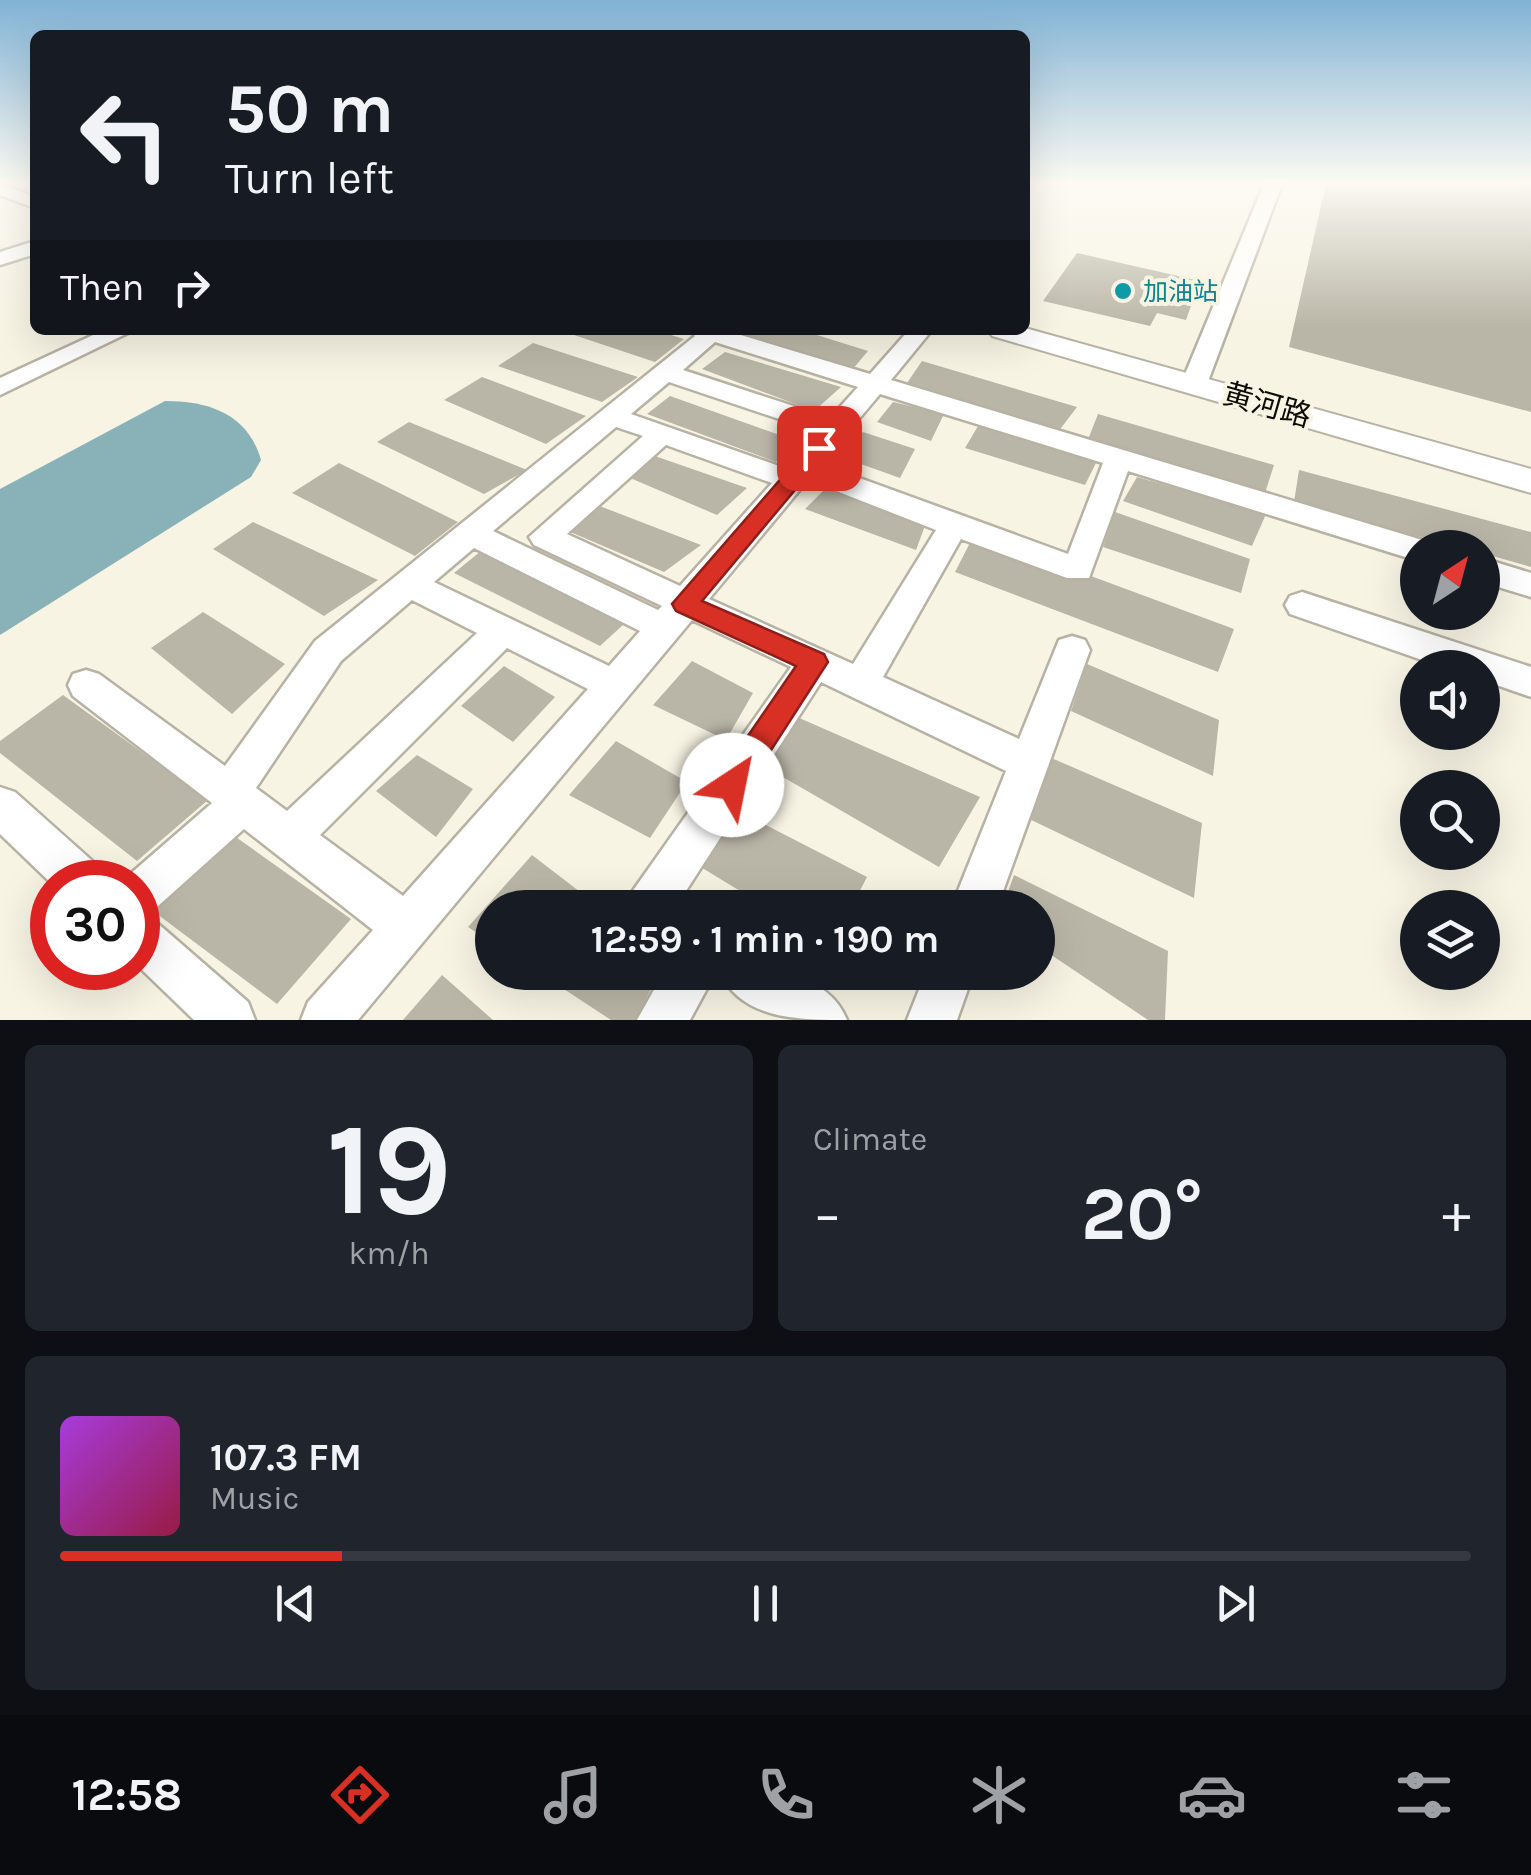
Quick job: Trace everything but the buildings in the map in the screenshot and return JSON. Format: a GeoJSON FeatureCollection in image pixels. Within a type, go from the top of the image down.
{"type":"FeatureCollection","features":[{"type":"Feature","properties":{"kind":"main road","name":"黄河路"},"geometry":{"type":"LineString","coordinates":[[1030,319],[1531,481]]}},
{"type":"Feature","properties":{"kind":"main road","name":"黄河路"},"geometry":{"type":"LineString","coordinates":[[1024,335],[1531,455]]}},
{"type":"Feature","properties":{"kind":"street"},"geometry":{"type":"LineString","coordinates":[[1197,374],[1254,232]]}},
{"type":"Feature","properties":{"kind":"street"},"geometry":{"type":"LineString","coordinates":[[0,259],[30,248]]}},
{"type":"Feature","properties":{"kind":"street"},"geometry":{"type":"LineString","coordinates":[[0,386],[113,335]]}},
{"type":"Feature","properties":{"kind":"street"},"geometry":{"type":"LineString","coordinates":[[160,874],[236,798],[328,652],[665,372],[702,335]]}},
{"type":"Feature","properties":{"kind":"street"},"geometry":{"type":"LineString","coordinates":[[714,335],[1400,545]]}},
{"type":"Feature","properties":{"kind":"street"},"geometry":{"type":"LineString","coordinates":[[326,1020],[916,335]]}},
{"type":"Feature","properties":{"kind":"street"},"geometry":{"type":"LineString","coordinates":[[665,372],[835,429]]}},
{"type":"Feature","properties":{"kind":"street"},"geometry":{"type":"LineString","coordinates":[[612,416],[954,525],[1078,570],[1118,460]]}},
{"type":"Feature","properties":{"kind":"street"},"geometry":{"type":"LineString","coordinates":[[533,548],[662,434]]}},
{"type":"Feature","properties":{"kind":"street"},"geometry":{"type":"LineString","coordinates":[[861,682],[954,525]]}},
{"type":"Feature","properties":{"kind":"street"},"geometry":{"type":"LineString","coordinates":[[470,533],[533,548],[674,616],[814,662],[1029,763]]}},
{"type":"Feature","properties":{"kind":"street"},"geometry":{"type":"LineString","coordinates":[[1500,575],[1531,584]]}},
{"type":"Feature","properties":{"kind":"street"},"geometry":{"type":"LineString","coordinates":[[409,584],[614,685]]}},
{"type":"Feature","properties":{"kind":"street"},"geometry":{"type":"LineString","coordinates":[[1302,605],[1531,682]]}},
{"type":"Feature","properties":{"kind":"street"},"geometry":{"type":"LineString","coordinates":[[288,838],[503,630]]}},
{"type":"Feature","properties":{"kind":"street"},"geometry":{"type":"LineString","coordinates":[[981,890],[1072,650]]}},
{"type":"Feature","properties":{"kind":"street"},"geometry":{"type":"LineString","coordinates":[[660,890],[814,662]]}},
{"type":"Feature","properties":{"kind":"street"},"geometry":{"type":"LineString","coordinates":[[86,685],[407,926]]}},
{"type":"Feature","properties":{"kind":"street"},"geometry":{"type":"LineString","coordinates":[[6,821],[55,860]]}},
{"type":"Feature","properties":{"kind":"street"},"geometry":{"type":"LineString","coordinates":[[160,955],[230,1020]]}},
{"type":"Feature","properties":{"kind":"street"},"geometry":{"type":"LineString","coordinates":[[662,1020],[681,990]]}},
{"type":"Feature","properties":{"kind":"street"},"geometry":{"type":"LineString","coordinates":[[773,990],[822,1020]]}},
{"type":"Feature","properties":{"kind":"street"},"geometry":{"type":"LineString","coordinates":[[932,1020],[943,990]]}},
{"type":"Feature","properties":{"kind":"water"},"geometry":{"type":"Polygon","coordinates":[[[165,401],[212,408],[237,422],[247,432],[261,460],[251,477],[0,635],[0,489],[165,401]]]}},
{"type":"Feature","properties":{"kind":"place","name":"加油站"},"geometry":{"type":"Point","coordinates":[1123,291]}},
{"type":"Feature","properties":{"kind":"route"},"geometry":{"type":"LineString","coordinates":[[732,785],[814,662],[685,604],[819,448]]}}]}
